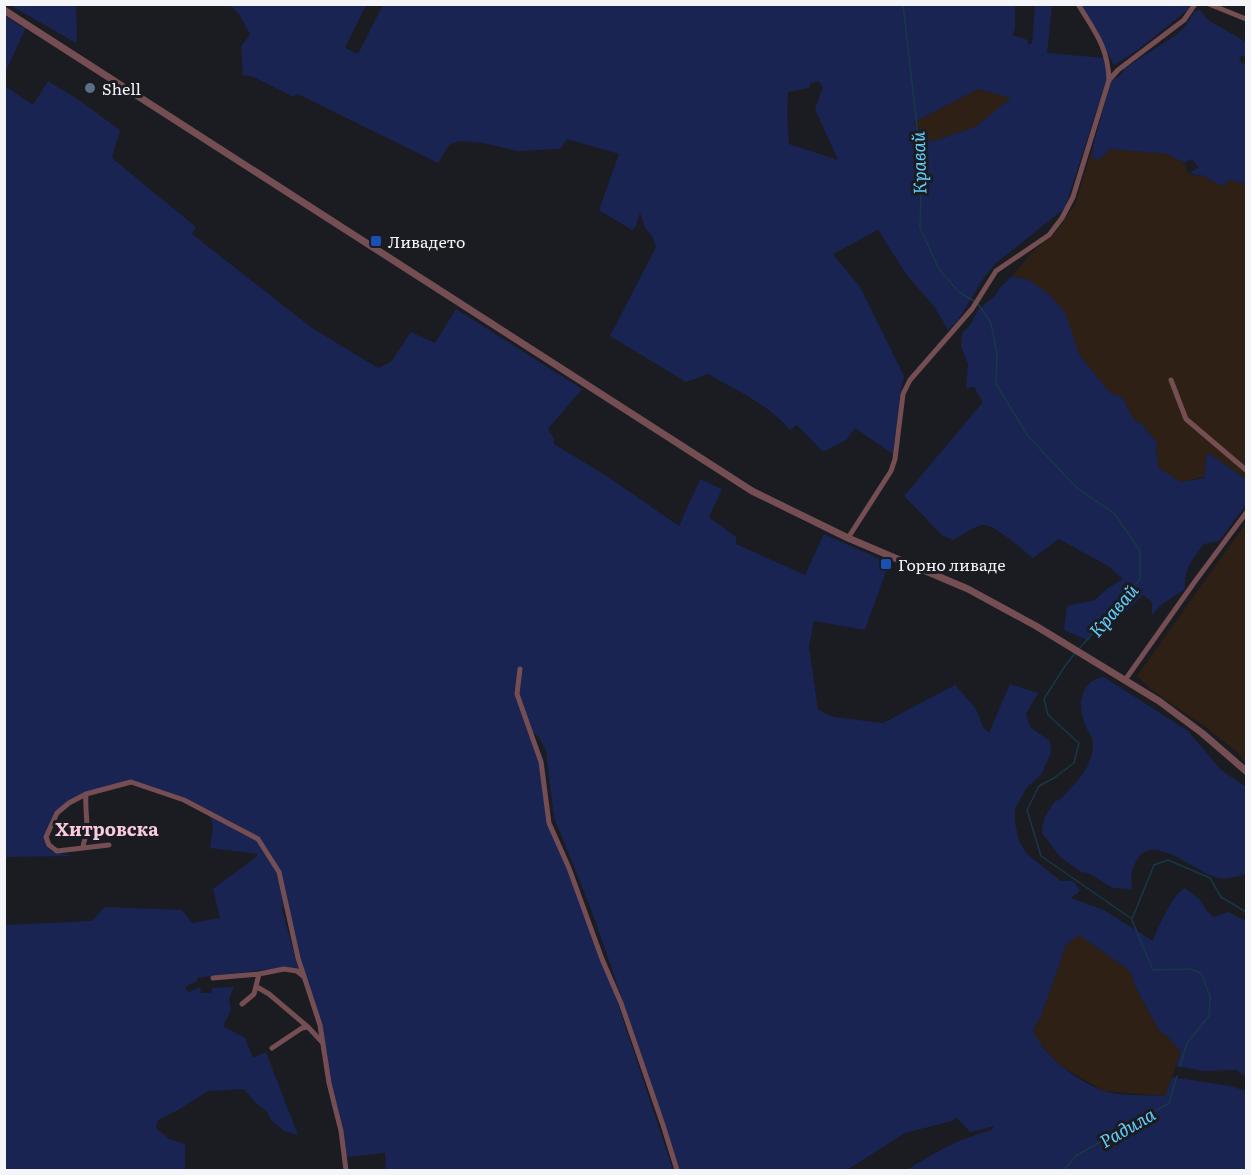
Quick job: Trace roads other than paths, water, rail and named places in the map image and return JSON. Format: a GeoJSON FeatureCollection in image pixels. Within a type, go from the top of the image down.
{"type":"FeatureCollection","features":[{"type":"Feature","properties":{"kind":"street"},"geometry":{"type":"LineString","coordinates":[[848,538],[891,471],[895,459],[903,394],[910,380],[972,309],[996,271],[1049,235],[1062,218],[1073,197],[1108,80],[1108,62],[1104,48],[1078,4]]}},
{"type":"Feature","properties":{"kind":"street"},"geometry":{"type":"LineString","coordinates":[[1108,80],[1184,20],[1195,4]]}},
{"type":"Feature","properties":{"kind":"street"},"geometry":{"type":"LineString","coordinates":[[1209,4],[1246,19]]}},
{"type":"Feature","properties":{"kind":"street"},"geometry":{"type":"LineString","coordinates":[[4,10],[752,491],[848,538],[968,589],[1077,651],[1168,708],[1246,771]]}},
{"type":"Feature","properties":{"kind":"street"},"geometry":{"type":"LineString","coordinates":[[1171,380],[1186,419],[1246,470]]}},
{"type":"Feature","properties":{"kind":"street"},"geometry":{"type":"LineString","coordinates":[[1125,680],[1246,513]]}},
{"type":"Feature","properties":{"kind":"street"},"geometry":{"type":"LineString","coordinates":[[520,669],[517,694],[541,762],[549,824],[621,1003],[677,1170]]}},
{"type":"Feature","properties":{"kind":"street"},"geometry":{"type":"LineString","coordinates":[[110,845],[57,851],[49,845],[46,837],[57,813],[69,803],[86,794],[131,782],[184,800],[258,839],[279,872],[287,916],[320,1025],[329,1083],[341,1131],[346,1170]]}},
{"type":"Feature","properties":{"kind":"street"},"geometry":{"type":"LineString","coordinates":[[83,848],[83,840],[87,833],[84,807],[86,794]]}},
{"type":"Feature","properties":{"kind":"street"},"geometry":{"type":"LineString","coordinates":[[213,978],[259,974],[284,969],[297,971],[304,977]]}},
{"type":"Feature","properties":{"kind":"street"},"geometry":{"type":"LineString","coordinates":[[242,1004],[254,994],[259,974]]}},
{"type":"Feature","properties":{"kind":"street"},"geometry":{"type":"LineString","coordinates":[[257,987],[269,994],[323,1044]]}},
{"type":"Feature","properties":{"kind":"street"},"geometry":{"type":"LineString","coordinates":[[272,1048],[302,1028],[308,1028]]}},
{"type":"Feature","properties":{"kind":"waterway","name":"Кравай"},"geometry":{"type":"LineString","coordinates":[[903,4],[918,135],[917,160],[921,188],[920,228],[939,269],[959,292],[974,301]]}},
{"type":"Feature","properties":{"kind":"waterway","name":"Кравай"},"geometry":{"type":"LineString","coordinates":[[978,304],[991,323],[997,355],[996,384],[1028,436],[1076,487],[1115,514],[1140,551],[1140,579],[1078,650]]}},
{"type":"Feature","properties":{"kind":"waterway","name":"Кравай"},"geometry":{"type":"LineString","coordinates":[[1075,653],[1044,699],[1048,715],[1079,743],[1074,763],[1039,786],[1027,810],[1041,856],[1132,919],[1154,865],[1168,860],[1210,878],[1221,897],[1246,912]]}},
{"type":"Feature","properties":{"kind":"waterway","name":"Радила"},"geometry":{"type":"LineString","coordinates":[[1132,920],[1153,970],[1191,969],[1201,973],[1210,996],[1209,1016],[1187,1043],[1180,1066]]}},
{"type":"Feature","properties":{"kind":"waterway","name":"Радила"},"geometry":{"type":"LineString","coordinates":[[1064,1170],[1077,1155],[1169,1103],[1177,1076]]}},
{"type":"Feature","properties":{"kind":"place","name":"Shell"},"geometry":{"type":"Point","coordinates":[90,88]}},
{"type":"Feature","properties":{"kind":"place","name":"Ливадето"},"geometry":{"type":"Point","coordinates":[376,241]}},
{"type":"Feature","properties":{"kind":"place","name":"Горно ливаде"},"geometry":{"type":"Point","coordinates":[886,564]}},
{"type":"Feature","properties":{"kind":"district","name":"Хитровска"},"geometry":{"type":"Point","coordinates":[107,828]}}]}
